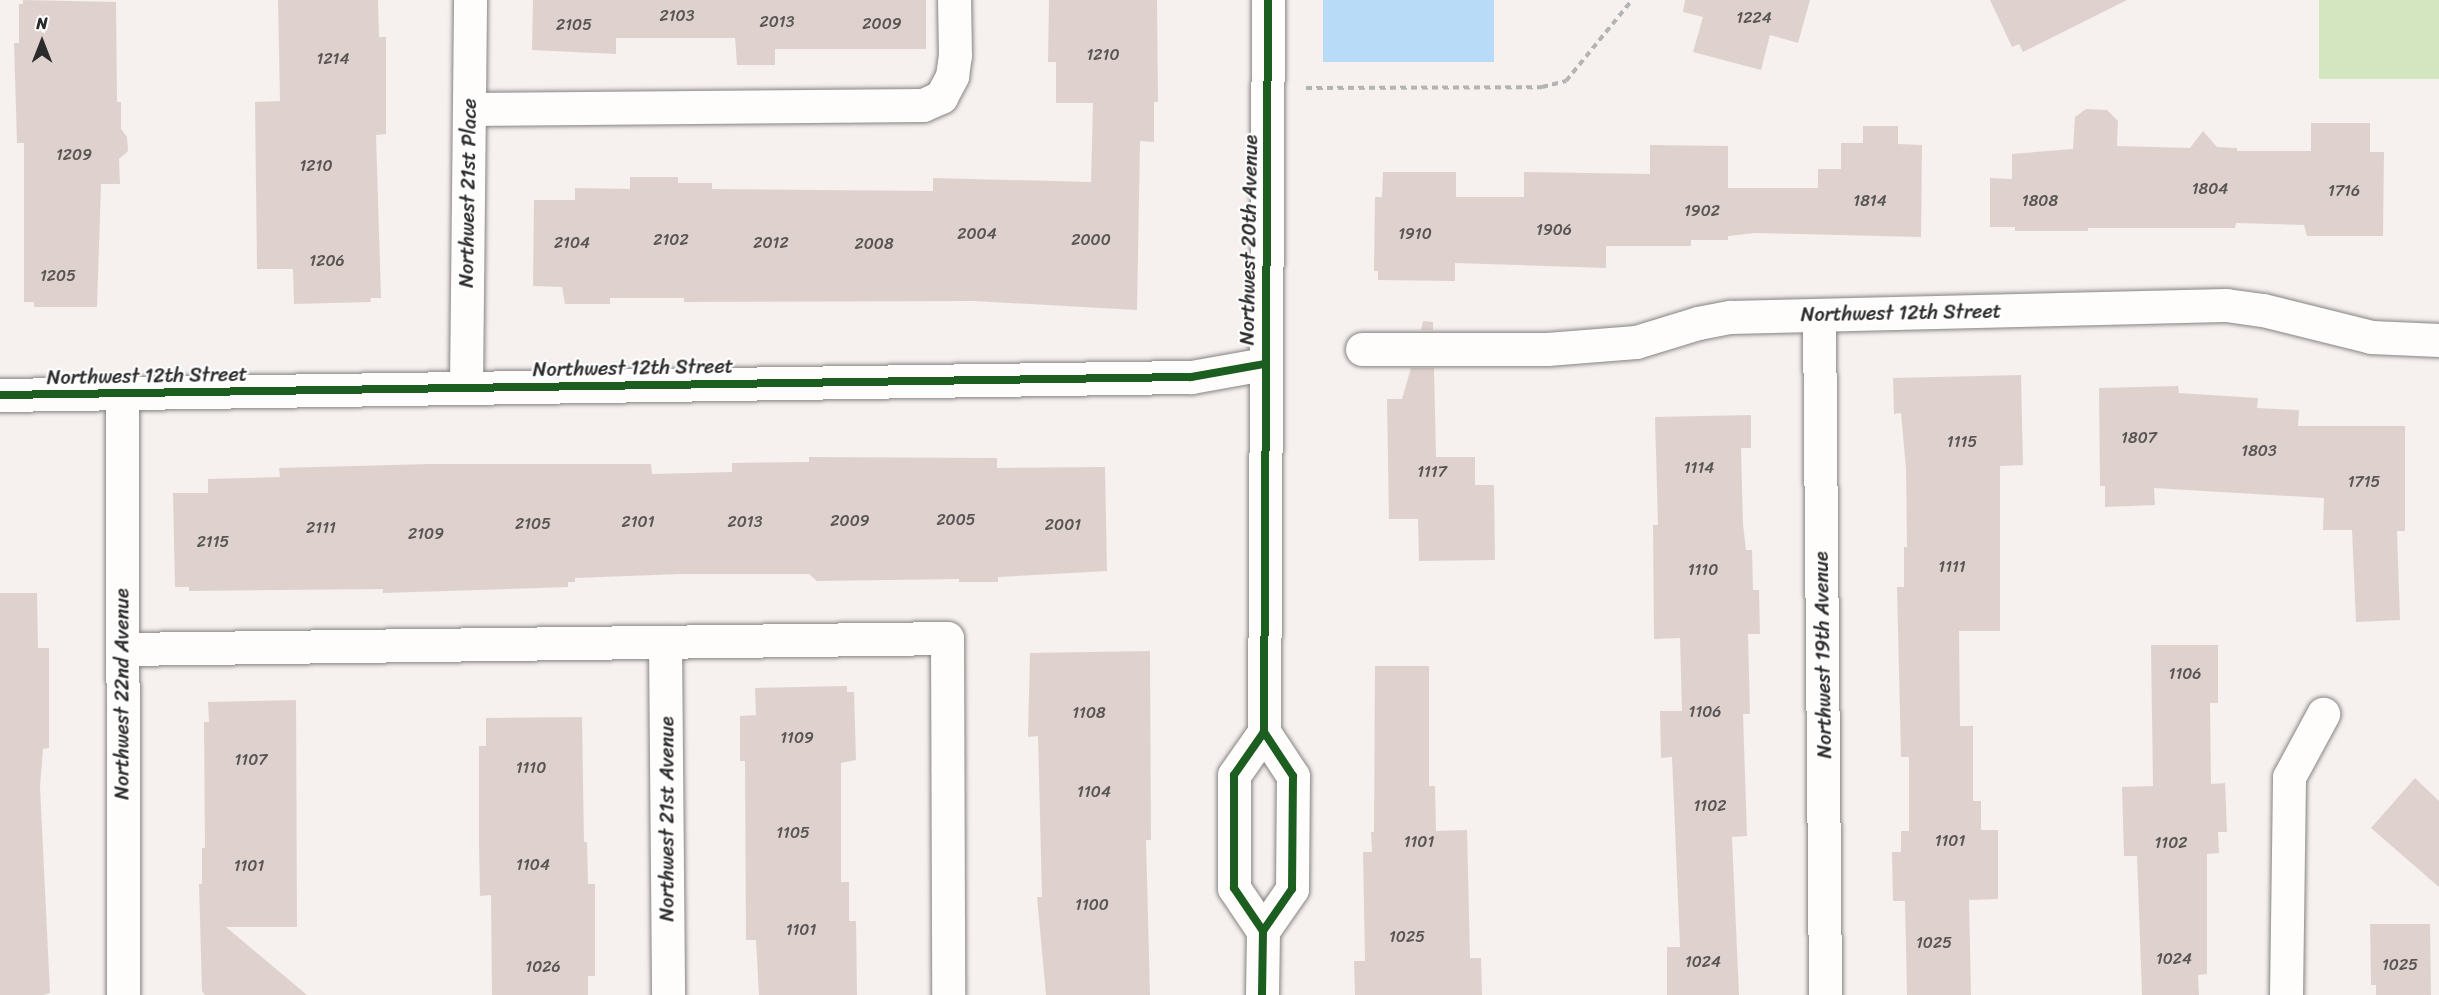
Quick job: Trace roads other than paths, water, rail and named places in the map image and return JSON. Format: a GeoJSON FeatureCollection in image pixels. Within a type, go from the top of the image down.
{"type":"FeatureCollection","features":[{"type":"Feature","properties":{"kind":"street","name":"Northwest 21st Place"},"geometry":{"type":"LineString","coordinates":[[466,387],[470,0]]}},
{"type":"Feature","properties":{"kind":"street"},"geometry":{"type":"LineString","coordinates":[[469,109],[923,105],[941,97],[952,76],[955,55],[954,0]]}},
{"type":"Feature","properties":{"kind":"street","name":"Northwest 20th Avenue"},"geometry":{"type":"LineString","coordinates":[[1264,732],[1264,364],[1268,0]]}},
{"type":"Feature","properties":{"kind":"street","name":"Northwest 12th Street"},"geometry":{"type":"LineString","coordinates":[[1362,349],[1558,348],[1636,342],[1698,322],[1730,317],[2226,305],[2263,310],[2371,337],[2439,340]]}},
{"type":"Feature","properties":{"kind":"street","name":"Northwest 19th Avenue"},"geometry":{"type":"LineString","coordinates":[[1819,315],[1826,995]]}},
{"type":"Feature","properties":{"kind":"street","name":"Northwest 12th Street"},"geometry":{"type":"LineString","coordinates":[[0,395],[1191,377],[1264,364]]}},
{"type":"Feature","properties":{"kind":"street","name":"Northwest 22nd Avenue"},"geometry":{"type":"LineString","coordinates":[[122,393],[123,995]]}},
{"type":"Feature","properties":{"kind":"street"},"geometry":{"type":"LineString","coordinates":[[122,649],[947,638],[948,995]]}},
{"type":"Feature","properties":{"kind":"street","name":"Northwest 21st Avenue"},"geometry":{"type":"LineString","coordinates":[[665,642],[668,995]]}},
{"type":"Feature","properties":{"kind":"street"},"geometry":{"type":"LineString","coordinates":[[2286,995],[2289,777],[2323,714]]}},
{"type":"Feature","properties":{"kind":"street"},"geometry":{"type":"LineString","coordinates":[[1262,995],[1263,931],[1292,889],[1293,776],[1264,732],[1234,775],[1234,888],[1263,931]]}},
{"type":"Feature","properties":{"kind":"water"},"geometry":{"type":"Polygon","coordinates":[[[1323,0],[1494,0],[1494,62],[1323,62],[1323,0]]]}}]}
